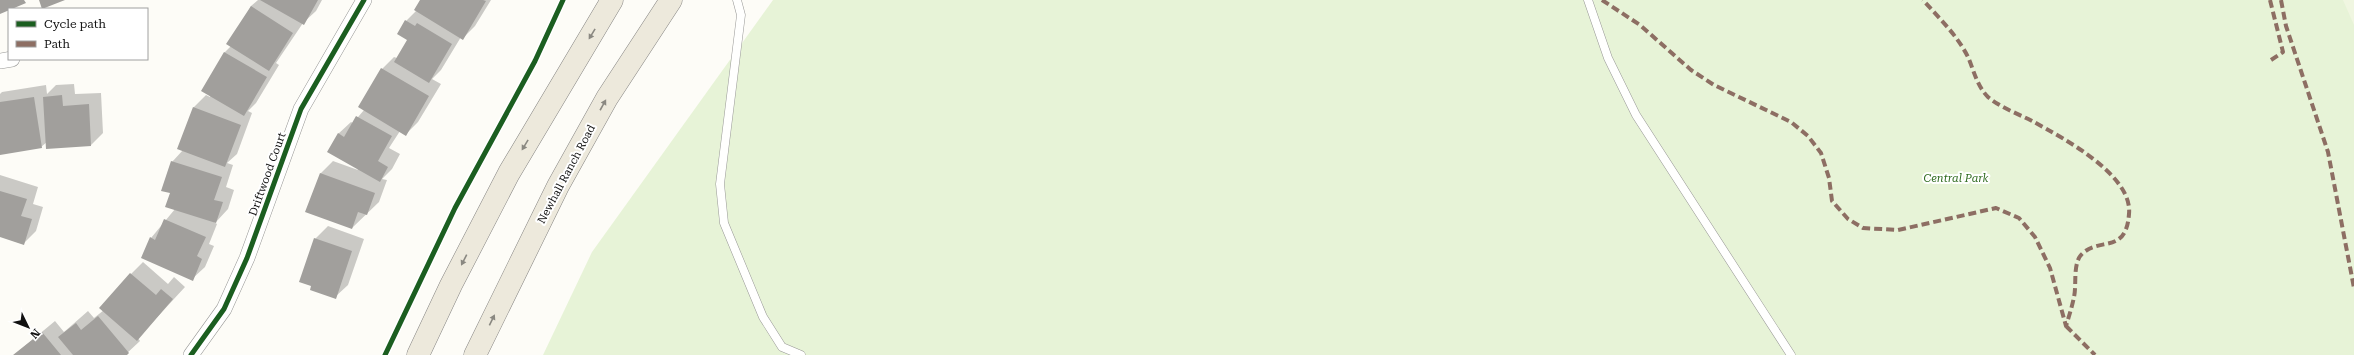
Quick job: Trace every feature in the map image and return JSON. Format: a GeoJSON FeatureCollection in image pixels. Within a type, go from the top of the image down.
{"type":"FeatureCollection","features":[{"type":"Feature","properties":{"kind":"main road"},"geometry":{"type":"LineString","coordinates":[[418,355],[451,285],[509,173],[612,0]]}},
{"type":"Feature","properties":{"kind":"main road","name":"Newhall Ranch Road"},"geometry":{"type":"LineString","coordinates":[[475,355],[562,179],[607,98],[671,0]]}},
{"type":"Feature","properties":{"kind":"street","name":"Driftwood Court"},"geometry":{"type":"LineString","coordinates":[[191,355],[224,309],[247,258],[301,109],[364,0]]}},
{"type":"Feature","properties":{"kind":"lane"},"geometry":{"type":"LineString","coordinates":[[737,0],[741,15],[720,184],[724,223],[763,317],[782,347],[801,355]]}},
{"type":"Feature","properties":{"kind":"lane"},"geometry":{"type":"LineString","coordinates":[[1588,0],[1608,58],[1636,115],[1791,355]]}},
{"type":"Feature","properties":{"kind":"green space","name":"Central Park"},"geometry":{"type":"Polygon","coordinates":[[[773,0],[2354,0],[2354,355],[543,355],[592,252],[773,0]]]}},
{"type":"Feature","properties":{"kind":"green space"},"geometry":{"type":"Polygon","coordinates":[[[2343,0],[2354,0],[2354,25],[2343,0]]]}},
{"type":"Feature","properties":{"kind":"building"},"geometry":{"type":"Polygon","coordinates":[[[0,0],[24,0],[26,3],[14,8],[8,8],[8,11],[0,14],[0,0]]]}},
{"type":"Feature","properties":{"kind":"building"},"geometry":{"type":"Polygon","coordinates":[[[39,0],[65,0],[45,8],[42,8],[39,0]]]}},
{"type":"Feature","properties":{"kind":"building"},"geometry":{"type":"Polygon","coordinates":[[[260,0],[318,0],[304,25],[260,0]]]}},
{"type":"Feature","properties":{"kind":"building"},"geometry":{"type":"Polygon","coordinates":[[[420,0],[486,1],[463,40],[414,10],[420,0]]]}},
{"type":"Feature","properties":{"kind":"building"},"geometry":{"type":"Polygon","coordinates":[[[251,6],[293,33],[269,71],[226,44],[251,6]]]}},
{"type":"Feature","properties":{"kind":"building"},"geometry":{"type":"Polygon","coordinates":[[[405,20],[415,26],[417,23],[452,44],[429,83],[394,62],[407,40],[397,34],[405,20]]]}},
{"type":"Feature","properties":{"kind":"building"},"geometry":{"type":"Polygon","coordinates":[[[224,52],[267,77],[244,116],[201,91],[224,52]]]}},
{"type":"Feature","properties":{"kind":"building"},"geometry":{"type":"Polygon","coordinates":[[[381,68],[429,96],[406,136],[358,107],[381,68]]]}},
{"type":"Feature","properties":{"kind":"building"},"geometry":{"type":"Polygon","coordinates":[[[62,95],[63,106],[89,104],[91,146],[46,149],[43,97],[62,95]]]}},
{"type":"Feature","properties":{"kind":"building"},"geometry":{"type":"Polygon","coordinates":[[[34,97],[42,148],[0,155],[0,102],[34,97]]]}},
{"type":"Feature","properties":{"kind":"building"},"geometry":{"type":"Polygon","coordinates":[[[193,107],[241,125],[225,167],[177,149],[193,107]]]}},
{"type":"Feature","properties":{"kind":"building"},"geometry":{"type":"Polygon","coordinates":[[[356,116],[392,136],[378,161],[388,167],[380,182],[327,152],[338,133],[344,137],[356,116]]]}},
{"type":"Feature","properties":{"kind":"building"},"geometry":{"type":"Polygon","coordinates":[[[171,161],[222,177],[214,200],[223,202],[216,223],[165,207],[170,193],[161,191],[171,161]]]}},
{"type":"Feature","properties":{"kind":"building"},"geometry":{"type":"Polygon","coordinates":[[[320,173],[375,193],[367,215],[358,212],[352,229],[305,212],[320,173]]]}},
{"type":"Feature","properties":{"kind":"building"},"geometry":{"type":"Polygon","coordinates":[[[0,191],[27,199],[21,216],[32,219],[24,245],[0,237],[0,191]]]}},
{"type":"Feature","properties":{"kind":"building"},"geometry":{"type":"Polygon","coordinates":[[[164,219],[206,237],[197,256],[202,259],[193,281],[141,258],[150,237],[155,240],[164,219]]]}},
{"type":"Feature","properties":{"kind":"building"},"geometry":{"type":"Polygon","coordinates":[[[314,238],[352,251],[336,299],[310,290],[311,286],[299,282],[314,238]]]}},
{"type":"Feature","properties":{"kind":"building"},"geometry":{"type":"Polygon","coordinates":[[[130,273],[156,295],[161,289],[173,299],[137,341],[99,308],[130,273]]]}},
{"type":"Feature","properties":{"kind":"building"},"geometry":{"type":"Polygon","coordinates":[[[98,316],[129,353],[127,355],[73,355],[58,337],[76,323],[81,330],[98,316]]]}},
{"type":"Feature","properties":{"kind":"building"},"geometry":{"type":"Polygon","coordinates":[[[42,332],[61,355],[13,355],[42,332]]]}},
{"type":"Feature","properties":{"kind":"marked path"},"geometry":{"type":"LineString","coordinates":[[1602,0],[1640,25],[1691,70],[1714,85],[1791,122],[1808,136],[1821,153],[1829,178],[1832,201],[1848,219],[1863,228],[1898,230],[1996,208],[2019,218],[2035,237],[2050,268],[2066,326],[2075,292],[2077,262],[2083,253],[2090,248],[2118,240],[2123,235],[2127,227],[2129,214],[2127,200],[2120,185],[2094,159],[2062,138],[2034,122],[2004,108],[1988,97],[1978,83],[1968,57],[1959,41],[1923,0]]}},
{"type":"Feature","properties":{"kind":"marked path"},"geometry":{"type":"LineString","coordinates":[[2270,0],[2283,52],[2271,60]]}},
{"type":"Feature","properties":{"kind":"marked path"},"geometry":{"type":"LineString","coordinates":[[2281,0],[2286,26],[2328,152],[2354,288]]}},
{"type":"Feature","properties":{"kind":"marked path"},"geometry":{"type":"LineString","coordinates":[[2066,326],[2095,355]]}},
{"type":"Feature","properties":{"kind":"cycle path"},"geometry":{"type":"LineString","coordinates":[[191,355],[224,309],[247,258],[301,109],[364,0]]}},
{"type":"Feature","properties":{"kind":"cycle path"},"geometry":{"type":"LineString","coordinates":[[385,355],[455,208],[535,61],[563,0]]}}]}
